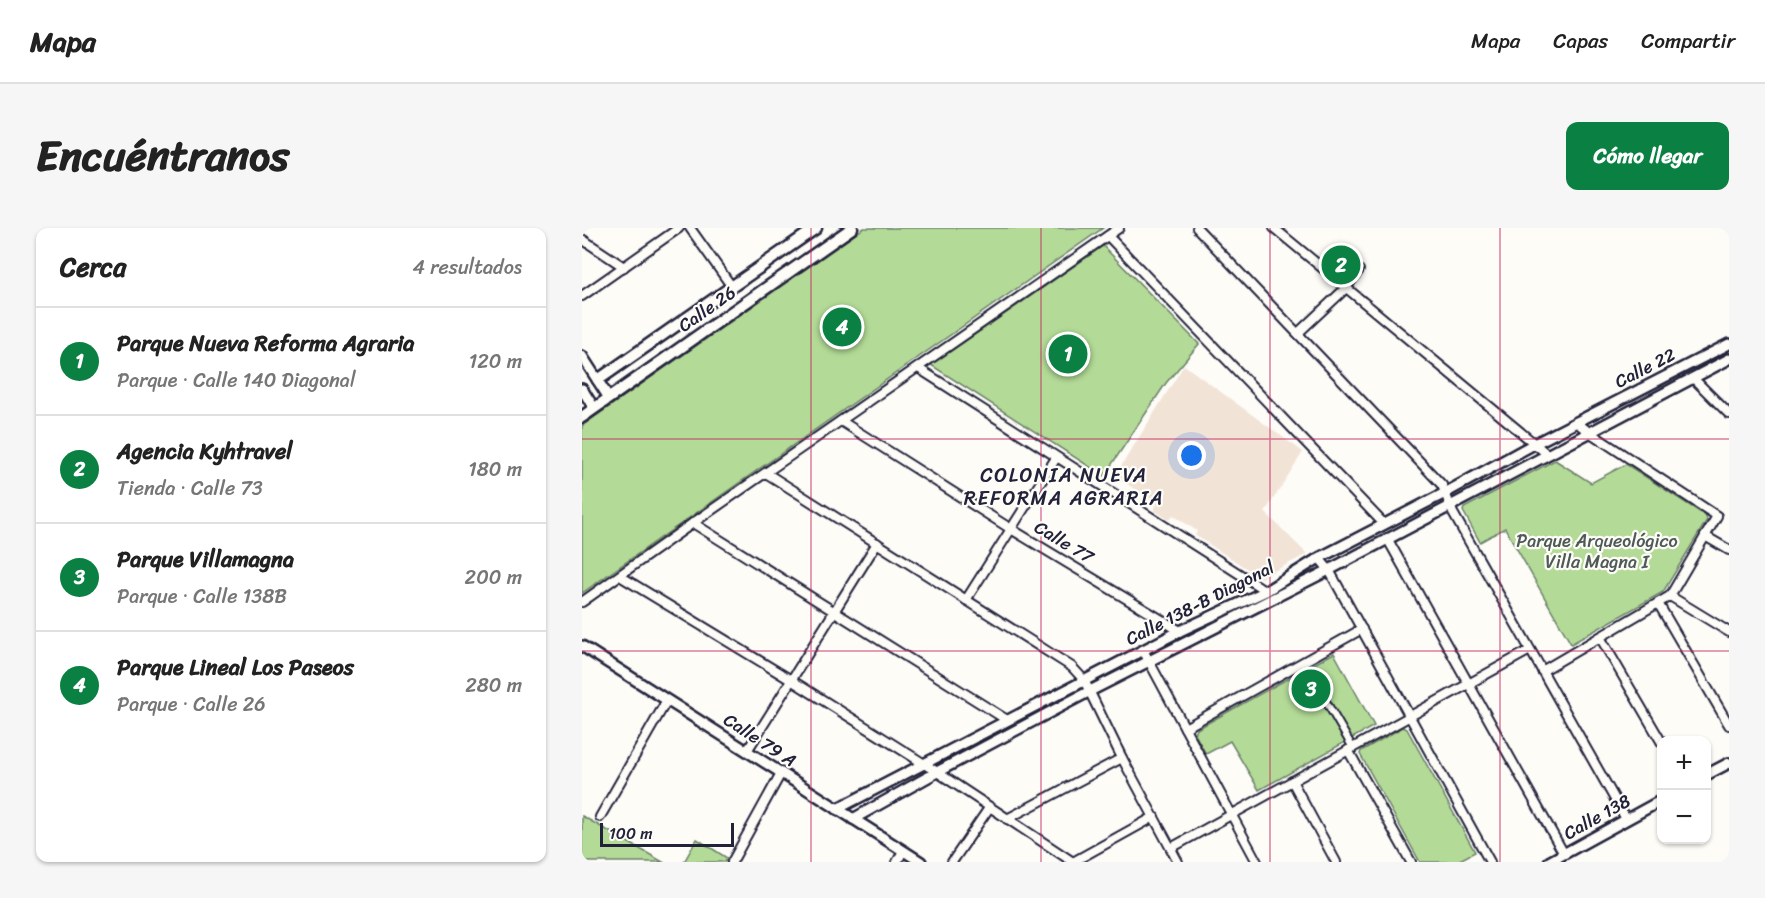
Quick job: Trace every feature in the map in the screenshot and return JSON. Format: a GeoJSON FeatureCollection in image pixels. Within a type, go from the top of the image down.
{"type":"FeatureCollection","features":[{"type":"Feature","properties":{"kind":"main road","name":"Calle 26"},"geometry":{"type":"LineString","coordinates":[[598,380],[816,228]]}},
{"type":"Feature","properties":{"kind":"main road","name":"Calle 26"},"geometry":{"type":"LineString","coordinates":[[582,417],[852,228]]}},
{"type":"Feature","properties":{"kind":"street"},"geometry":{"type":"LineString","coordinates":[[582,296],[679,228]]}},
{"type":"Feature","properties":{"kind":"street"},"geometry":{"type":"LineString","coordinates":[[690,228],[732,287]]}},
{"type":"Feature","properties":{"kind":"street"},"geometry":{"type":"LineString","coordinates":[[582,602],[1119,228]]}},
{"type":"Feature","properties":{"kind":"street"},"geometry":{"type":"LineString","coordinates":[[1197,228],[1442,484],[1450,506],[1626,819]]}},
{"type":"Feature","properties":{"kind":"street"},"geometry":{"type":"LineString","coordinates":[[1274,228],[1547,454]]}},
{"type":"Feature","properties":{"kind":"street"},"geometry":{"type":"LineString","coordinates":[[1108,236],[1384,524]]}},
{"type":"Feature","properties":{"kind":"street"},"geometry":{"type":"LineString","coordinates":[[582,239],[624,267]]}},
{"type":"Feature","properties":{"kind":"street"},"geometry":{"type":"LineString","coordinates":[[1298,333],[1346,288],[1359,270]]}},
{"type":"Feature","properties":{"kind":"street","name":"Calle 22"},"geometry":{"type":"LineString","coordinates":[[1576,422],[1729,344]]}},
{"type":"Feature","properties":{"kind":"street"},"geometry":{"type":"LineString","coordinates":[[582,356],[609,398]]}},
{"type":"Feature","properties":{"kind":"street","name":"Calle 22"},"geometry":{"type":"LineString","coordinates":[[1589,432],[1729,359]]}},
{"type":"Feature","properties":{"kind":"street"},"geometry":{"type":"LineString","coordinates":[[918,368],[1266,591]]}},
{"type":"Feature","properties":{"kind":"street"},"geometry":{"type":"LineString","coordinates":[[1693,378],[1729,414]]}},
{"type":"Feature","properties":{"kind":"street","name":"Calle 26"},"geometry":{"type":"LineString","coordinates":[[582,391],[598,380]]}},
{"type":"Feature","properties":{"kind":"street"},"geometry":{"type":"LineString","coordinates":[[582,391],[594,408]]}},
{"type":"Feature","properties":{"kind":"street","name":"Calle 77"},"geometry":{"type":"LineString","coordinates":[[841,421],[1011,529],[1180,631]]}},
{"type":"Feature","properties":{"kind":"street"},"geometry":{"type":"LineString","coordinates":[[1542,671],[1670,596],[1717,516],[1576,422]]}},
{"type":"Feature","properties":{"kind":"street","name":"Calle 138-B Diagonal"},"geometry":{"type":"LineString","coordinates":[[837,808],[1180,631],[1266,591],[1319,558],[1576,422]]}},
{"type":"Feature","properties":{"kind":"street","name":"Calle 138-B Diagonal"},"geometry":{"type":"LineString","coordinates":[[854,819],[937,772],[1329,570],[1589,432]]}},
{"type":"Feature","properties":{"kind":"street"},"geometry":{"type":"LineString","coordinates":[[966,600],[1056,458]]}},
{"type":"Feature","properties":{"kind":"street"},"geometry":{"type":"LineString","coordinates":[[766,473],[1072,667],[1084,680],[1122,758],[1178,862]]}},
{"type":"Feature","properties":{"kind":"street"},"geometry":{"type":"LineString","coordinates":[[693,523],[1007,720]]}},
{"type":"Feature","properties":{"kind":"street"},"geometry":{"type":"LineString","coordinates":[[1705,536],[1729,550]]}},
{"type":"Feature","properties":{"kind":"street"},"geometry":{"type":"LineString","coordinates":[[1387,538],[1564,854]]}},
{"type":"Feature","properties":{"kind":"street"},"geometry":{"type":"LineString","coordinates":[[747,751],[877,543]]}},
{"type":"Feature","properties":{"kind":"street"},"geometry":{"type":"LineString","coordinates":[[1319,558],[1329,570],[1490,862]]}},
{"type":"Feature","properties":{"kind":"street"},"geometry":{"type":"LineString","coordinates":[[620,576],[937,772],[1073,862],[1154,818]]}},
{"type":"Feature","properties":{"kind":"street"},"geometry":{"type":"LineString","coordinates":[[1670,596],[1729,632]]}},
{"type":"Feature","properties":{"kind":"street"},"geometry":{"type":"LineString","coordinates":[[1658,603],[1729,725]]}},
{"type":"Feature","properties":{"kind":"street"},"geometry":{"type":"LineString","coordinates":[[1185,728],[1362,629]]}},
{"type":"Feature","properties":{"kind":"street"},"geometry":{"type":"LineString","coordinates":[[1600,637],[1658,736]]}},
{"type":"Feature","properties":{"kind":"street","name":"Calle 79 A"},"geometry":{"type":"LineString","coordinates":[[582,646],[921,862]]}},
{"type":"Feature","properties":{"kind":"street"},"geometry":{"type":"LineString","coordinates":[[1143,650],[1257,862]]}},
{"type":"Feature","properties":{"kind":"street"},"geometry":{"type":"LineString","coordinates":[[1171,848],[1530,650]]}},
{"type":"Feature","properties":{"kind":"street"},"geometry":{"type":"LineString","coordinates":[[1303,662],[1411,862]]}},
{"type":"Feature","properties":{"kind":"street"},"geometry":{"type":"LineString","coordinates":[[600,817],[667,700]]}},
{"type":"Feature","properties":{"kind":"street"},"geometry":{"type":"LineString","coordinates":[[1006,819],[1122,758]]}},
{"type":"Feature","properties":{"kind":"street"},"geometry":{"type":"LineString","coordinates":[[1711,773],[1729,763]]}},
{"type":"Feature","properties":{"kind":"street"},"geometry":{"type":"LineString","coordinates":[[732,862],[781,773]]}},
{"type":"Feature","properties":{"kind":"street"},"geometry":{"type":"LineString","coordinates":[[1292,781],[1336,862]]}},
{"type":"Feature","properties":{"kind":"street","name":"Calle 138"},"geometry":{"type":"LineString","coordinates":[[1549,862],[1657,803]]}},
{"type":"Feature","properties":{"kind":"street"},"geometry":{"type":"LineString","coordinates":[[952,862],[989,808]]}},
{"type":"Feature","properties":{"kind":"street"},"geometry":{"type":"LineString","coordinates":[[897,862],[903,851]]}},
{"type":"Feature","properties":{"kind":"shaded area"},"geometry":{"type":"Polygon","coordinates":[[[1184,365],[1303,452],[1265,512],[1307,554],[1261,578],[1195,535],[1197,531],[1173,515],[1169,520],[1154,510],[1157,504],[1115,476],[1184,365]]]}},
{"type":"Feature","properties":{"kind":"green space"},"geometry":{"type":"Polygon","coordinates":[[[864,228],[1103,228],[582,593],[582,426],[864,228]]]}},
{"type":"Feature","properties":{"kind":"green space"},"geometry":{"type":"Polygon","coordinates":[[[1103,246],[1199,344],[1166,383],[1104,476],[931,365],[1103,246]]]}},
{"type":"Feature","properties":{"kind":"green space","name":"Parque Arqueológico Villa Magna I"},"geometry":{"type":"Polygon","coordinates":[[[1555,460],[1591,483],[1626,464],[1706,516],[1707,520],[1663,592],[1571,644],[1505,528],[1480,542],[1463,511],[1464,508],[1555,460]]]}},
{"type":"Feature","properties":{"kind":"green space"},"geometry":{"type":"Polygon","coordinates":[[[1334,653],[1374,726],[1259,790],[1230,741],[1206,754],[1195,734],[1197,729],[1334,653]]]}},
{"type":"Feature","properties":{"kind":"green space"},"geometry":{"type":"Polygon","coordinates":[[[1403,727],[1407,729],[1475,852],[1456,862],[1420,862],[1360,754],[1361,751],[1403,727]]]}},
{"type":"Feature","properties":{"kind":"green space"},"geometry":{"type":"Polygon","coordinates":[[[582,816],[663,862],[582,862],[582,816]]]}},
{"type":"Feature","properties":{"kind":"green space"},"geometry":{"type":"Polygon","coordinates":[[[697,839],[727,858],[725,862],[684,862],[697,839]]]}},
{"type":"Feature","properties":{"kind":"place","name":"Agencia Kyhtravel"},"geometry":{"type":"Point","coordinates":[1341,265]}},
{"type":"Feature","properties":{"kind":"place","name":"Parque Lineal Los Paseos"},"geometry":{"type":"Point","coordinates":[842,327]}},
{"type":"Feature","properties":{"kind":"place","name":"Parque Nueva Reforma Agraria"},"geometry":{"type":"Point","coordinates":[1068,354]}},
{"type":"Feature","properties":{"kind":"place","name":"Parque Villamagna"},"geometry":{"type":"Point","coordinates":[1311,689]}},
{"type":"Feature","properties":{"kind":"district","name":"COLONIA NUEVA REFORMA AGRARIA"},"geometry":{"type":"Point","coordinates":[1064,486]}}]}
